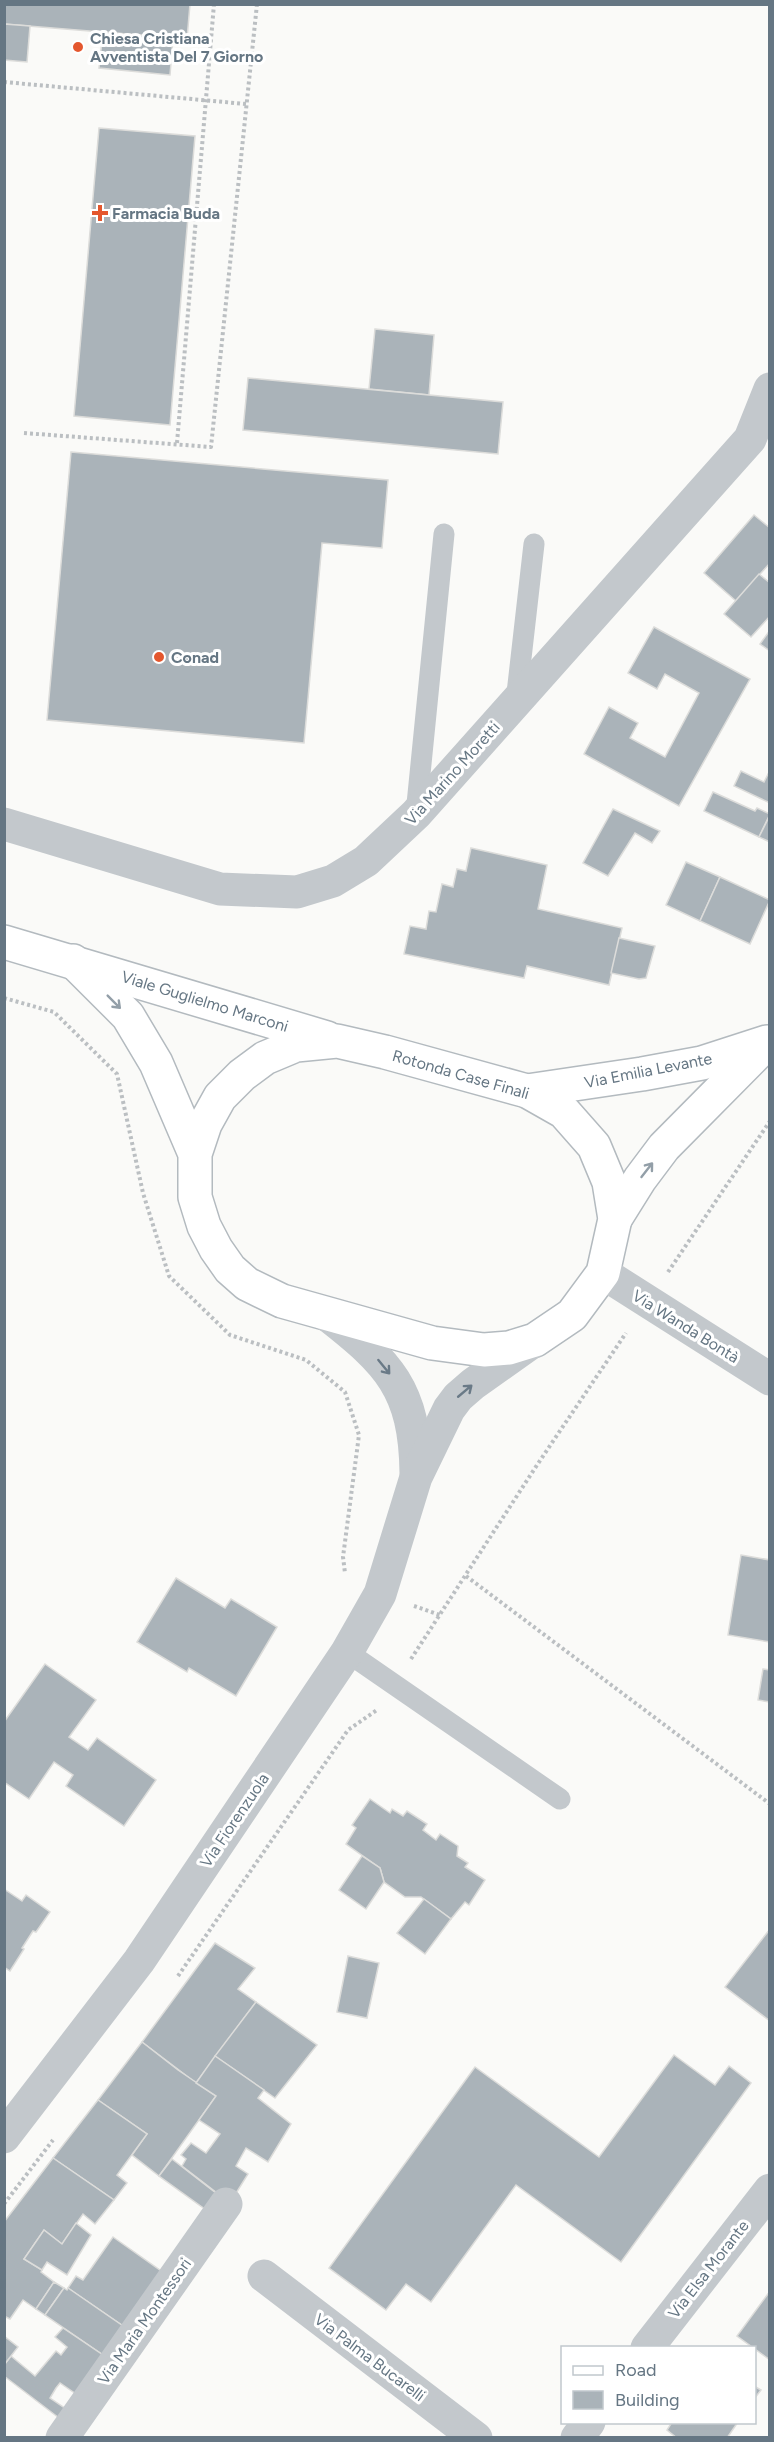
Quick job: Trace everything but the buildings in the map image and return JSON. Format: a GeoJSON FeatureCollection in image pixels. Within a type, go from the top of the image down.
{"type":"FeatureCollection","features":[{"type":"Feature","properties":{"kind":"main road","name":"Viale Guglielmo Marconi"},"geometry":{"type":"LineString","coordinates":[[4,942],[337,1041]]}},
{"type":"Feature","properties":{"kind":"main road","name":"Viale Guglielmo Marconi"},"geometry":{"type":"LineString","coordinates":[[73,961],[128,1016],[156,1063],[195,1154]]}},
{"type":"Feature","properties":{"kind":"main road","name":"Via Emilia Levante"},"geometry":{"type":"LineString","coordinates":[[527,1091],[702,1063],[768,1040]]}},
{"type":"Feature","properties":{"kind":"main road","name":"Via Emilia Levante"},"geometry":{"type":"LineString","coordinates":[[615,1219],[639,1179],[664,1147],[768,1040]]}},
{"type":"Feature","properties":{"kind":"main road","name":"Rotonda Case Finali"},"geometry":{"type":"LineString","coordinates":[[337,1041],[527,1091],[564,1112],[594,1146],[609,1182],[615,1219],[603,1273],[572,1316],[535,1340],[509,1348],[484,1350],[432,1343],[282,1301],[247,1284],[230,1269],[212,1242],[195,1197],[195,1154],[206,1124],[220,1097],[242,1075],[265,1059],[296,1045],[337,1041]]}},
{"type":"Feature","properties":{"kind":"street","name":"Via Marino Moretti"},"geometry":{"type":"LineString","coordinates":[[4,824],[220,889],[297,892],[333,881],[366,861],[416,814],[750,440],[770,390]]}},
{"type":"Feature","properties":{"kind":"street","name":"Via Wanda Bontà"},"geometry":{"type":"LineString","coordinates":[[603,1273],[770,1379]]}},
{"type":"Feature","properties":{"kind":"street","name":"Via Fiorenzuola"},"geometry":{"type":"LineString","coordinates":[[326,1314],[369,1349],[388,1370],[405,1398],[413,1428],[416,1477]]}},
{"type":"Feature","properties":{"kind":"street","name":"Via Fiorenzuola"},"geometry":{"type":"LineString","coordinates":[[4,2137],[140,1961],[347,1652],[380,1594],[416,1477],[437,1430],[458,1397],[535,1340]]}},
{"type":"Feature","properties":{"kind":"street","name":"Via Elsa Morante"},"geometry":{"type":"LineString","coordinates":[[649,2346],[770,2190]]}},
{"type":"Feature","properties":{"kind":"street","name":"Via Maria Montessori"},"geometry":{"type":"LineString","coordinates":[[62,2438],[226,2204]]}},
{"type":"Feature","properties":{"kind":"street","name":"Via Palma Bucarelli"},"geometry":{"type":"LineString","coordinates":[[264,2276],[476,2438]]}},
{"type":"Feature","properties":{"kind":"street"},"geometry":{"type":"LineString","coordinates":[[577,2438],[588,2424]]}},
{"type":"Feature","properties":{"kind":"lane"},"geometry":{"type":"LineString","coordinates":[[416,814],[444,534]]}},
{"type":"Feature","properties":{"kind":"lane"},"geometry":{"type":"LineString","coordinates":[[516,702],[534,544]]}},
{"type":"Feature","properties":{"kind":"lane"},"geometry":{"type":"LineString","coordinates":[[347,1652],[560,1799]]}},
{"type":"Feature","properties":{"kind":"path"},"geometry":{"type":"LineString","coordinates":[[177,443],[204,101],[214,4]]}},
{"type":"Feature","properties":{"kind":"path"},"geometry":{"type":"LineString","coordinates":[[24,434],[211,447],[257,4]]}},
{"type":"Feature","properties":{"kind":"path"},"geometry":{"type":"LineString","coordinates":[[4,82],[246,104]]}},
{"type":"Feature","properties":{"kind":"path"},"geometry":{"type":"LineString","coordinates":[[466,1576],[770,1804]]}},
{"type":"Feature","properties":{"kind":"place","name":"Chiesa Cristiana Avventista Del 7 Giorno"},"geometry":{"type":"Point","coordinates":[78,47]}},
{"type":"Feature","properties":{"kind":"place","name":"Farmacia Buda"},"geometry":{"type":"Point","coordinates":[100,213]}},
{"type":"Feature","properties":{"kind":"place","name":"Conad"},"geometry":{"type":"Point","coordinates":[159,657]}}]}
